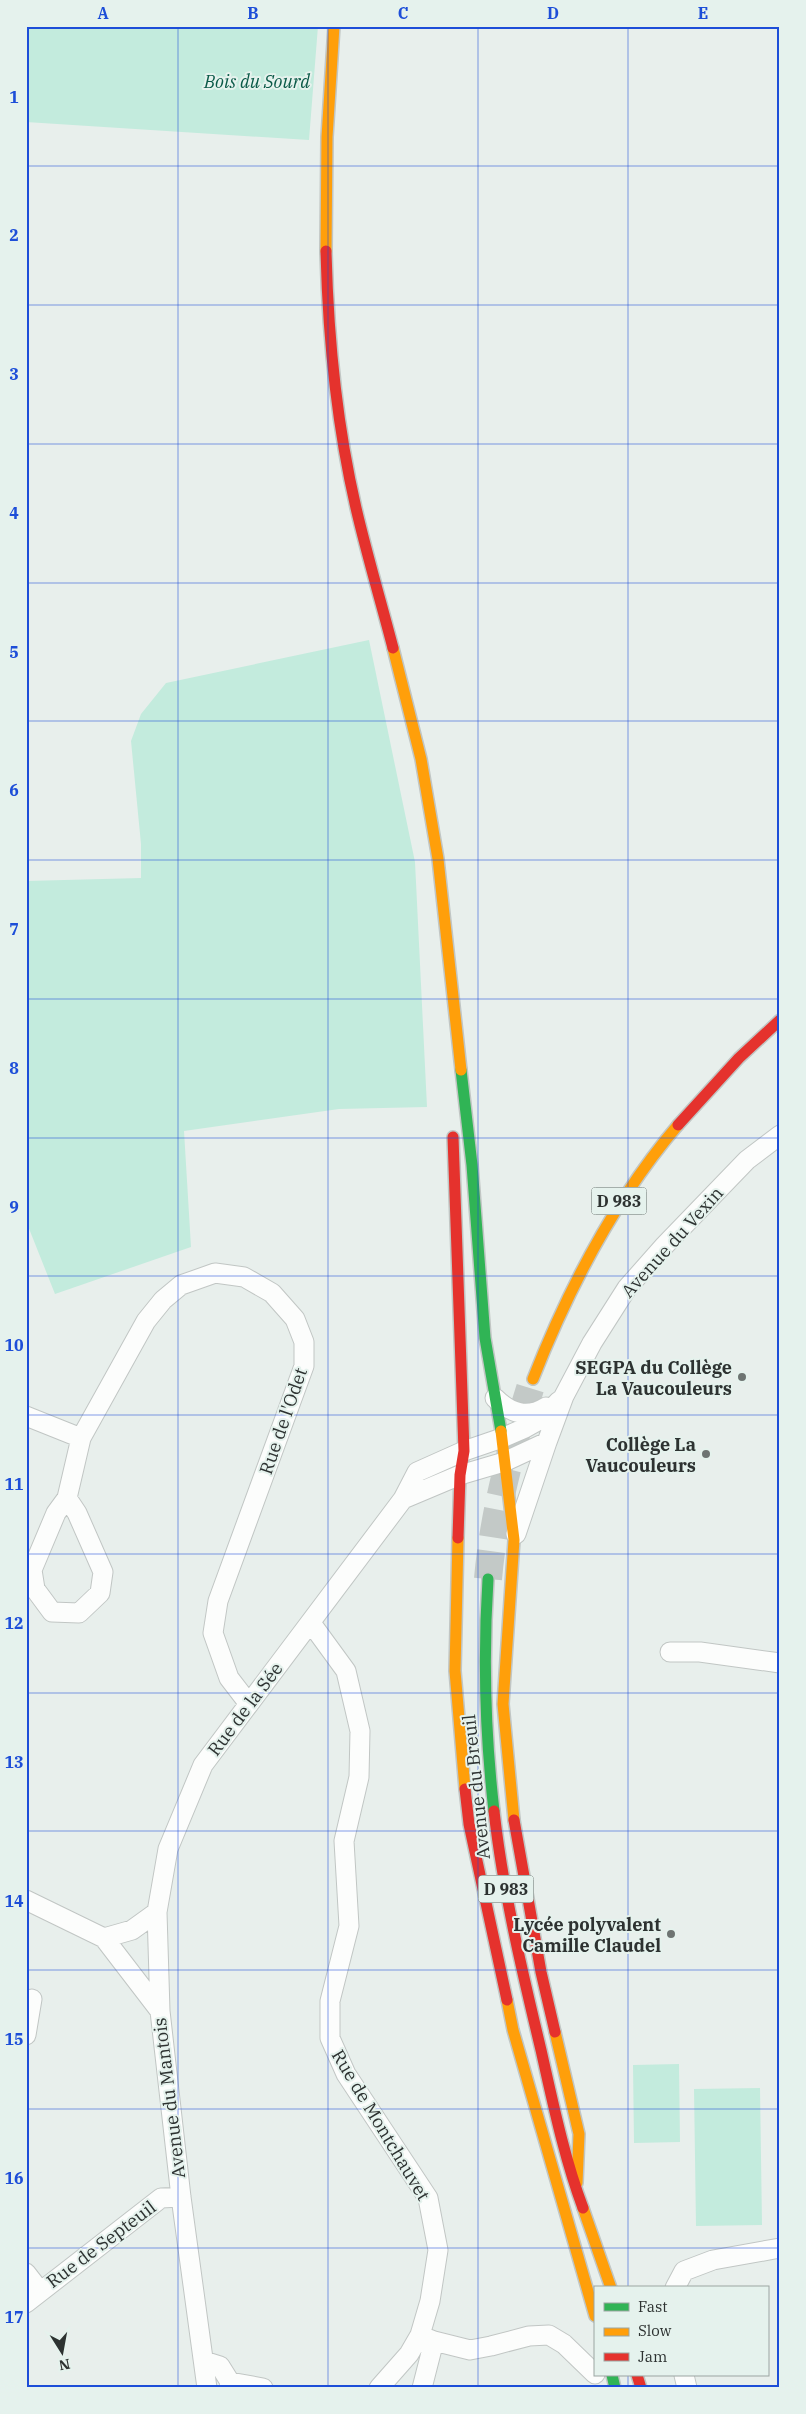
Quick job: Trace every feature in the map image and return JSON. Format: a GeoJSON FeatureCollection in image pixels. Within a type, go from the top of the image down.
{"type":"FeatureCollection","features":[{"type":"Feature","properties":{"kind":"main road"},"geometry":{"type":"LineString","coordinates":[[334,26],[327,137],[326,238],[327,294],[336,396],[356,507],[409,707],[438,859],[472,1165],[485,1338],[502,1438],[514,1540],[503,1704],[512,1796],[541,1972],[578,2134],[577,2193]]}},
{"type":"Feature","properties":{"kind":"main road","name":"D 983"},"geometry":{"type":"LineString","coordinates":[[533,1379],[546,1343],[584,1262],[625,1193],[656,1150],[704,1093],[746,1049],[780,1020]]}},
{"type":"Feature","properties":{"kind":"main road"},"geometry":{"type":"LineString","coordinates":[[458,1043],[452,1154],[464,1451],[460,1476],[455,1671],[457,1710],[469,1824],[513,2030],[594,2313]]}},
{"type":"Feature","properties":{"kind":"main road","name":"Avenue du Breuil"},"geometry":{"type":"LineString","coordinates":[[488,1579],[485,1703],[490,1774],[501,1860],[526,1987],[577,2193],[595,2286]]}},
{"type":"Feature","properties":{"kind":"main road","name":"Avenue du Breuil"},"geometry":{"type":"LineString","coordinates":[[577,2193],[610,2286]]}},
{"type":"Feature","properties":{"kind":"main road"},"geometry":{"type":"LineString","coordinates":[[637,2376],[641,2388]]}},
{"type":"Feature","properties":{"kind":"street","name":"Avenue du Vexin"},"geometry":{"type":"LineString","coordinates":[[514,1540],[564,1396],[592,1343],[627,1288],[747,1160],[780,1136]]}},
{"type":"Feature","properties":{"kind":"street","name":"Rue de l'Odet"},"geometry":{"type":"LineString","coordinates":[[67,1498],[77,1513],[103,1572],[100,1593],[79,1613],[52,1612],[35,1590],[32,1570],[56,1513],[67,1498],[81,1438],[146,1321],[163,1300],[181,1285],[215,1274],[244,1277],[272,1293],[295,1319],[304,1342],[304,1366],[218,1601],[214,1633],[229,1678],[249,1704]]}},
{"type":"Feature","properties":{"kind":"street"},"geometry":{"type":"LineString","coordinates":[[495,1398],[506,1409],[519,1414],[536,1413],[564,1396]]}},
{"type":"Feature","properties":{"kind":"street","name":"Rue de la Sée"},"geometry":{"type":"LineString","coordinates":[[160,2011],[157,1912],[168,1849],[203,1765],[403,1499],[418,1472],[464,1451],[502,1438],[543,1418],[564,1396]]}},
{"type":"Feature","properties":{"kind":"street"},"geometry":{"type":"LineString","coordinates":[[26,1416],[81,1438]]}},
{"type":"Feature","properties":{"kind":"street"},"geometry":{"type":"LineString","coordinates":[[403,1499],[460,1476],[504,1462],[547,1442]]}},
{"type":"Feature","properties":{"kind":"street","name":"Rue de Montchauvet"},"geometry":{"type":"LineString","coordinates":[[311,1623],[346,1671],[360,1731],[359,1777],[344,1841],[349,1926],[330,2001],[330,2038],[346,2074],[428,2198],[438,2250],[430,2301],[427,2338],[409,2354],[379,2388]]}},
{"type":"Feature","properties":{"kind":"street"},"geometry":{"type":"LineString","coordinates":[[670,1652],[700,1652],[780,1663]]}},
{"type":"Feature","properties":{"kind":"street","name":"Avenue du Mantois"},"geometry":{"type":"LineString","coordinates":[[26,1900],[104,1938],[160,2011],[181,2197],[207,2388]]}},
{"type":"Feature","properties":{"kind":"street"},"geometry":{"type":"LineString","coordinates":[[104,1938],[132,1930],[157,1912]]}},
{"type":"Feature","properties":{"kind":"street"},"geometry":{"type":"LineString","coordinates":[[26,2035],[32,1998]]}},
{"type":"Feature","properties":{"kind":"street","name":"Rue de Septeuil"},"geometry":{"type":"LineString","coordinates":[[33,2297],[161,2198],[181,2197]]}},
{"type":"Feature","properties":{"kind":"street"},"geometry":{"type":"LineString","coordinates":[[677,2286],[684,2271],[713,2260],[780,2248]]}},
{"type":"Feature","properties":{"kind":"street"},"geometry":{"type":"LineString","coordinates":[[26,2273],[33,2297]]}},
{"type":"Feature","properties":{"kind":"street"},"geometry":{"type":"LineString","coordinates":[[422,2388],[427,2338],[470,2350],[529,2336],[549,2335],[564,2344],[594,2374]]}},
{"type":"Feature","properties":{"kind":"street"},"geometry":{"type":"LineString","coordinates":[[204,2360],[220,2366],[230,2385],[263,2388]]}},
{"type":"Feature","properties":{"kind":"street"},"geometry":{"type":"LineString","coordinates":[[596,2376],[606,2388]]}},
{"type":"Feature","properties":{"kind":"green space","name":"Bois du Sourd"},"geometry":{"type":"Polygon","coordinates":[[[26,26],[318,26],[309,140],[26,122],[26,26]]]}},
{"type":"Feature","properties":{"kind":"green space"},"geometry":{"type":"Polygon","coordinates":[[[369,640],[415,862],[427,1107],[339,1109],[184,1131],[191,1247],[55,1294],[26,1221],[26,881],[141,878],[141,844],[131,741],[141,714],[166,683],[369,640]]]}},
{"type":"Feature","properties":{"kind":"green space"},"geometry":{"type":"Polygon","coordinates":[[[679,2064],[680,2142],[634,2143],[633,2065],[679,2064]]]}},
{"type":"Feature","properties":{"kind":"green space"},"geometry":{"type":"Polygon","coordinates":[[[760,2088],[762,2225],[696,2226],[694,2089],[760,2088]]]}},
{"type":"Feature","properties":{"kind":"tunnel"},"geometry":{"type":"LineString","coordinates":[[488,1579],[499,1503],[518,1428],[533,1379]]}},
{"type":"Feature","properties":{"kind":"traffic: fast"},"geometry":{"type":"LineString","coordinates":[[461,1070],[472,1165],[485,1338],[501,1431]]}},
{"type":"Feature","properties":{"kind":"traffic: fast"},"geometry":{"type":"LineString","coordinates":[[488,1579],[486,1695],[494,1811]]}},
{"type":"Feature","properties":{"kind":"traffic: fast"},"geometry":{"type":"LineString","coordinates":[[612,2376],[615,2388]]}},
{"type":"Feature","properties":{"kind":"traffic: slow"},"geometry":{"type":"LineString","coordinates":[[326,251],[327,137],[334,26]]}},
{"type":"Feature","properties":{"kind":"traffic: slow"},"geometry":{"type":"LineString","coordinates":[[393,648],[421,759],[438,859],[461,1070]]}},
{"type":"Feature","properties":{"kind":"traffic: slow"},"geometry":{"type":"LineString","coordinates":[[533,1379],[562,1311],[613,1214],[633,1183],[678,1125]]}},
{"type":"Feature","properties":{"kind":"traffic: slow"},"geometry":{"type":"LineString","coordinates":[[501,1431],[514,1540],[503,1704],[514,1820]]}},
{"type":"Feature","properties":{"kind":"traffic: slow"},"geometry":{"type":"LineString","coordinates":[[458,1538],[455,1671],[465,1789]]}},
{"type":"Feature","properties":{"kind":"traffic: slow"},"geometry":{"type":"LineString","coordinates":[[507,2000],[513,2030],[594,2313]]}},
{"type":"Feature","properties":{"kind":"traffic: slow"},"geometry":{"type":"LineString","coordinates":[[555,2032],[579,2134],[577,2183]]}},
{"type":"Feature","properties":{"kind":"traffic: slow"},"geometry":{"type":"LineString","coordinates":[[583,2208],[610,2286]]}},
{"type":"Feature","properties":{"kind":"traffic: jam"},"geometry":{"type":"LineString","coordinates":[[326,251],[331,348],[349,477],[360,526],[393,648]]}},
{"type":"Feature","properties":{"kind":"traffic: jam"},"geometry":{"type":"LineString","coordinates":[[678,1125],[739,1058],[780,1020]]}},
{"type":"Feature","properties":{"kind":"traffic: jam"},"geometry":{"type":"LineString","coordinates":[[453,1137],[464,1451],[460,1475],[458,1538]]}},
{"type":"Feature","properties":{"kind":"traffic: jam"},"geometry":{"type":"LineString","coordinates":[[465,1789],[469,1824],[507,2000]]}},
{"type":"Feature","properties":{"kind":"traffic: jam"},"geometry":{"type":"LineString","coordinates":[[494,1811],[502,1871],[520,1961],[559,2130],[583,2208]]}},
{"type":"Feature","properties":{"kind":"traffic: jam"},"geometry":{"type":"LineString","coordinates":[[514,1820],[541,1972],[555,2032]]}},
{"type":"Feature","properties":{"kind":"traffic: jam"},"geometry":{"type":"LineString","coordinates":[[637,2376],[641,2388]]}},
{"type":"Feature","properties":{"kind":"place","name":"SEGPA du Collège La Vaucouleurs"},"geometry":{"type":"Point","coordinates":[742,1377]}},
{"type":"Feature","properties":{"kind":"place","name":"Collège La Vaucouleurs"},"geometry":{"type":"Point","coordinates":[706,1454]}},
{"type":"Feature","properties":{"kind":"place","name":"Lycée polyvalent Camille Claudel"},"geometry":{"type":"Point","coordinates":[671,1934]}}]}
